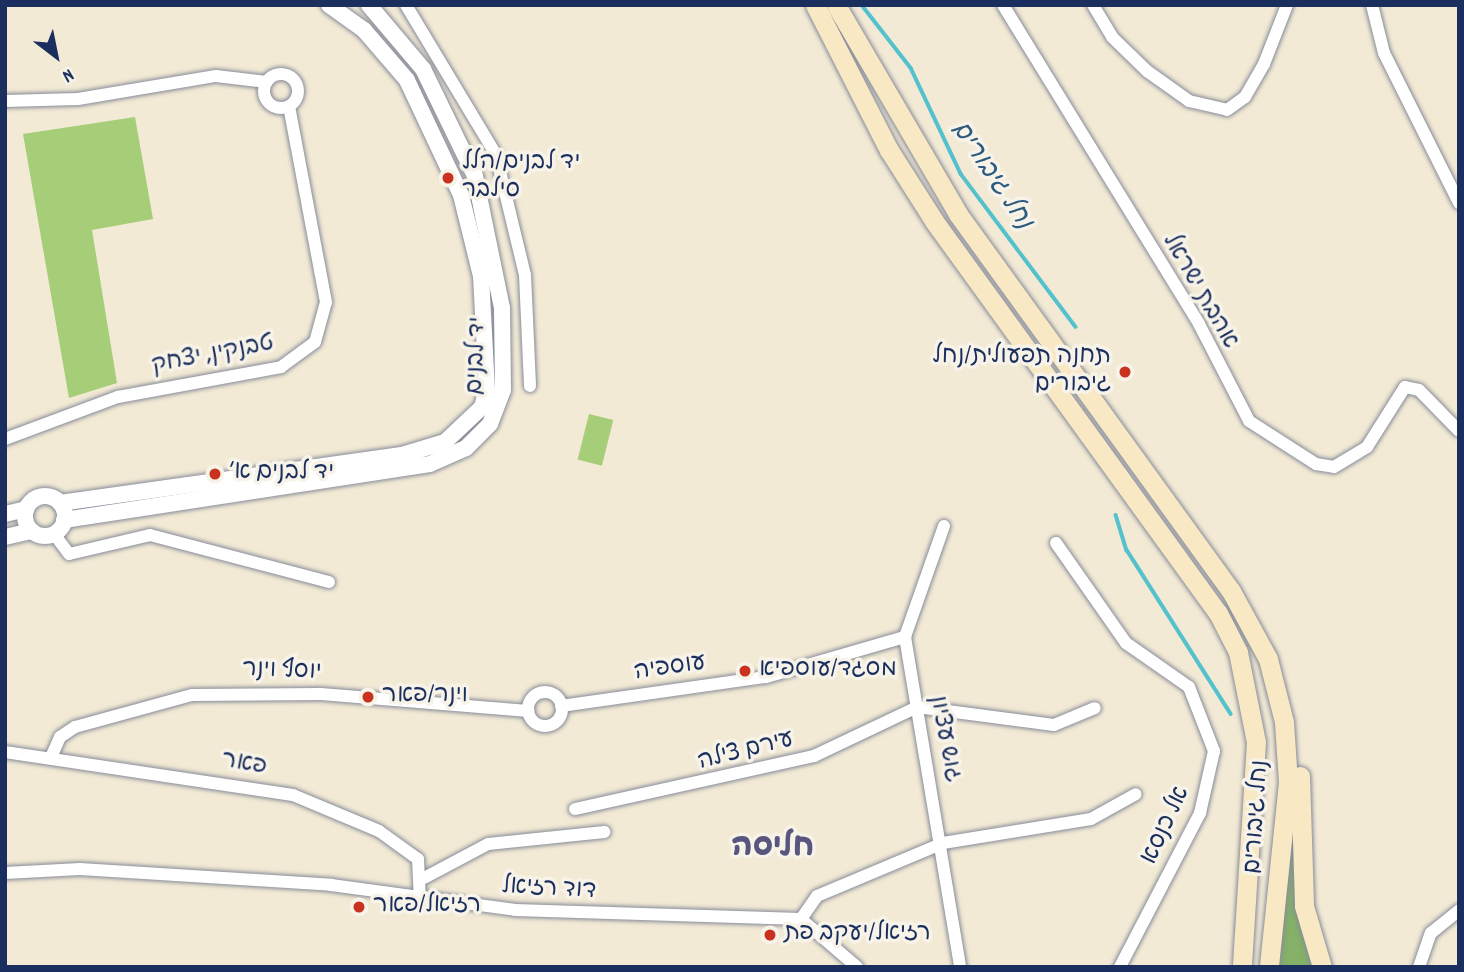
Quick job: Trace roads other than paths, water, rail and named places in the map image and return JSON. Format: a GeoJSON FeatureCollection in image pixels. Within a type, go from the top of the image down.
{"type":"FeatureCollection","features":[{"type":"Feature","properties":{"kind":"main road","name":"נחל גיבורים"},"geometry":{"type":"LineString","coordinates":[[815,5],[889,150],[934,221],[1218,612],[1238,652],[1256,742],[1242,967]]}},
{"type":"Feature","properties":{"kind":"main road","name":"נחל גיבורים"},"geometry":{"type":"LineString","coordinates":[[836,5],[958,214],[1231,591],[1273,674],[1288,782],[1269,967]]}},
{"type":"Feature","properties":{"kind":"main road"},"geometry":{"type":"LineString","coordinates":[[1273,674],[1300,774],[1304,906],[1322,967]]}},
{"type":"Feature","properties":{"kind":"street","name":"יד לבנים"},"geometry":{"type":"LineString","coordinates":[[26,509],[41,497],[60,503],[401,455],[445,442],[482,407],[488,390],[481,276],[461,195],[407,80],[364,30],[329,5]]}},
{"type":"Feature","properties":{"kind":"street","name":"יד לבנים"},"geometry":{"type":"LineString","coordinates":[[31,530],[430,464],[466,448],[490,424],[503,390],[502,308],[475,176],[423,69],[369,5]]}},
{"type":"Feature","properties":{"kind":"street","name":"יד לבנים"},"geometry":{"type":"LineString","coordinates":[[406,5],[496,155],[525,275],[530,386]]}},
{"type":"Feature","properties":{"kind":"street","name":"אהבת ישראל"},"geometry":{"type":"LineString","coordinates":[[1003,5],[1199,324],[1249,421],[1316,464],[1334,467],[1367,447],[1405,387],[1419,390],[1459,430]]}},
{"type":"Feature","properties":{"kind":"street"},"geometry":{"type":"LineString","coordinates":[[1093,5],[1112,37],[1147,71],[1189,101],[1227,110],[1245,97],[1264,64],[1287,5]]}},
{"type":"Feature","properties":{"kind":"street"},"geometry":{"type":"LineString","coordinates":[[1372,5],[1384,53],[1459,203]]}},
{"type":"Feature","properties":{"kind":"street"},"geometry":{"type":"LineString","coordinates":[[5,101],[78,99],[216,76],[267,82],[276,75],[292,78],[298,93],[289,106],[268,103],[267,82]]}},
{"type":"Feature","properties":{"kind":"street","name":"טבנקין, יצחק"},"geometry":{"type":"LineString","coordinates":[[5,439],[118,397],[281,367],[314,342],[326,302],[289,106]]}},
{"type":"Feature","properties":{"kind":"street"},"geometry":{"type":"LineString","coordinates":[[60,503],[59,527],[69,554],[150,535],[329,582]]}},
{"type":"Feature","properties":{"kind":"street"},"geometry":{"type":"LineString","coordinates":[[5,514],[26,509],[31,530],[5,537]]}},
{"type":"Feature","properties":{"kind":"street","name":"גוש עציון"},"geometry":{"type":"LineString","coordinates":[[944,526],[905,637],[943,843],[960,967]]}},
{"type":"Feature","properties":{"kind":"street","name":"אל כנסא"},"geometry":{"type":"LineString","coordinates":[[1056,543],[1126,643],[1189,687],[1214,751],[1200,813],[1121,967]]}},
{"type":"Feature","properties":{"kind":"street","name":"עוספיה"},"geometry":{"type":"LineString","coordinates":[[561,706],[766,677],[905,637]]}},
{"type":"Feature","properties":{"kind":"street"},"geometry":{"type":"LineString","coordinates":[[544,693],[561,706],[550,725],[538,725],[528,712],[531,701],[544,693]]}},
{"type":"Feature","properties":{"kind":"street","name":"יוסף וינר"},"geometry":{"type":"LineString","coordinates":[[52,755],[60,737],[75,727],[192,695],[321,694],[528,712]]}},
{"type":"Feature","properties":{"kind":"street"},"geometry":{"type":"LineString","coordinates":[[917,707],[1054,725],[1094,708]]}},
{"type":"Feature","properties":{"kind":"street","name":"עירם צילה"},"geometry":{"type":"LineString","coordinates":[[575,809],[814,756],[917,707]]}},
{"type":"Feature","properties":{"kind":"street","name":"פאר"},"geometry":{"type":"LineString","coordinates":[[5,752],[52,755],[293,795],[379,831],[418,859],[424,878]]}},
{"type":"Feature","properties":{"kind":"street"},"geometry":{"type":"LineString","coordinates":[[857,967],[801,919],[817,896],[943,843],[1091,819],[1136,794]]}},
{"type":"Feature","properties":{"kind":"street"},"geometry":{"type":"LineString","coordinates":[[421,901],[424,878],[488,844],[604,832]]}},
{"type":"Feature","properties":{"kind":"street","name":"דוד רזיאל"},"geometry":{"type":"LineString","coordinates":[[5,873],[80,869],[331,885],[421,901],[801,919]]}},
{"type":"Feature","properties":{"kind":"street"},"geometry":{"type":"LineString","coordinates":[[1419,967],[1431,933],[1459,910]]}},
{"type":"Feature","properties":{"kind":"waterway","name":"נחל גיבורים"},"geometry":{"type":"LineString","coordinates":[[862,5],[911,68],[961,174],[1076,327]]}},
{"type":"Feature","properties":{"kind":"waterway"},"geometry":{"type":"LineString","coordinates":[[1116,515],[1127,550],[1231,714]]}},
{"type":"Feature","properties":{"kind":"place","name":"יד לבנים/הלל סילבר"},"geometry":{"type":"Point","coordinates":[448,178]}},
{"type":"Feature","properties":{"kind":"place","name":"תחנה תפעולית/נחל גיבורים"},"geometry":{"type":"Point","coordinates":[1125,372]}},
{"type":"Feature","properties":{"kind":"place","name":"יד לבנים א׳"},"geometry":{"type":"Point","coordinates":[215,474]}},
{"type":"Feature","properties":{"kind":"place","name":"מסגד/עוספיא"},"geometry":{"type":"Point","coordinates":[745,671]}},
{"type":"Feature","properties":{"kind":"place","name":"וינר/פאר"},"geometry":{"type":"Point","coordinates":[368,697]}},
{"type":"Feature","properties":{"kind":"place","name":"רזיאל/פאר"},"geometry":{"type":"Point","coordinates":[359,907]}},
{"type":"Feature","properties":{"kind":"place","name":"רזיאל/יעקב פת"},"geometry":{"type":"Point","coordinates":[770,935]}},
{"type":"Feature","properties":{"kind":"district","name":"חליסה"},"geometry":{"type":"Point","coordinates":[773,849]}}]}
